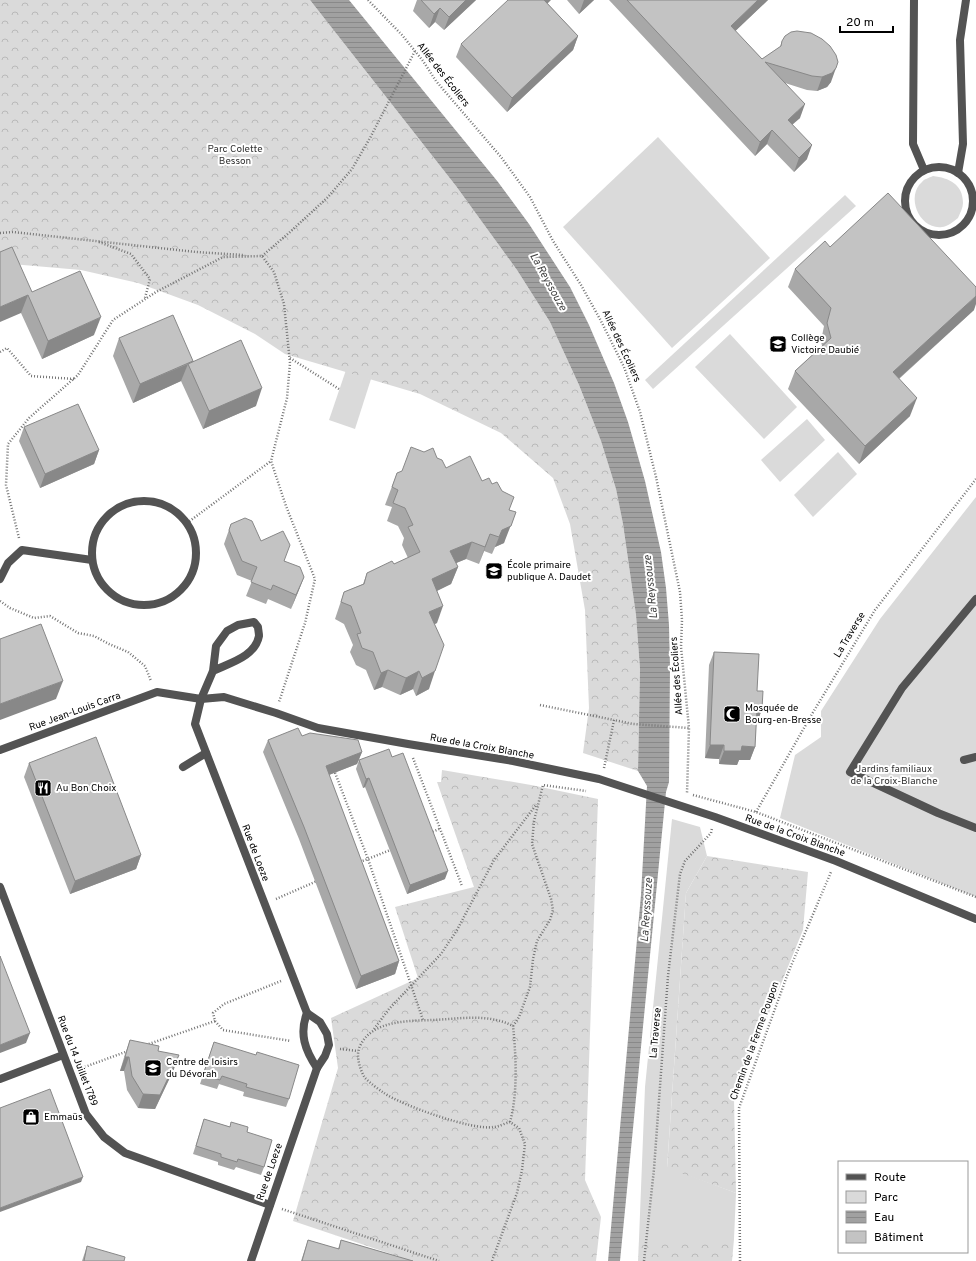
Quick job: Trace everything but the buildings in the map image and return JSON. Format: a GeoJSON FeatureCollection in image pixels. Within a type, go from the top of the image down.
{"type":"FeatureCollection","features":[{"type":"Feature","properties":{"kind":"street"},"geometry":{"type":"LineString","coordinates":[[914,0],[913,144],[924,170]]}},
{"type":"Feature","properties":{"kind":"street"},"geometry":{"type":"LineString","coordinates":[[958,173],[964,144],[960,40],[966,0]]}},
{"type":"Feature","properties":{"kind":"street"},"geometry":{"type":"LineString","coordinates":[[936,167],[948,168],[958,173],[967,181],[972,191],[974,202],[974,208],[966,223],[957,231],[947,235],[936,236],[924,233],[915,227],[908,218],[904,207],[904,196],[911,180],[924,170],[936,167]]}},
{"type":"Feature","properties":{"kind":"street"},"geometry":{"type":"LineString","coordinates":[[142,501],[159,503],[175,511],[187,523],[194,537],[196,553],[194,569],[187,583],[176,595],[163,602],[147,606],[131,604],[117,598],[105,588],[96,575],[92,560],[92,542],[99,526],[110,513],[125,504],[142,501]]}},
{"type":"Feature","properties":{"kind":"street"},"geometry":{"type":"LineString","coordinates":[[0,579],[8,563],[22,550],[92,560]]}},
{"type":"Feature","properties":{"kind":"street"},"geometry":{"type":"LineString","coordinates":[[976,599],[902,688],[850,772],[938,813],[976,828]]}},
{"type":"Feature","properties":{"kind":"street","name":"Rue de Loeze"},"geometry":{"type":"LineString","coordinates":[[212,671],[244,657],[252,650],[259,636],[258,627],[254,622],[238,625],[227,631],[216,646],[212,671],[201,699],[195,724],[307,1013],[320,1022],[327,1034],[329,1045],[325,1056],[317,1068],[252,1261]]}},
{"type":"Feature","properties":{"kind":"street","name":"Rue de la Croix Blanche"},"geometry":{"type":"LineString","coordinates":[[157,692],[201,699],[224,698],[276,713],[318,728],[513,762],[599,779],[715,817],[836,861],[976,919]]}},
{"type":"Feature","properties":{"kind":"street","name":"Rue Jean-Louis Carra"},"geometry":{"type":"LineString","coordinates":[[0,750],[157,692]]}},
{"type":"Feature","properties":{"kind":"street"},"geometry":{"type":"LineString","coordinates":[[183,767],[206,753]]}},
{"type":"Feature","properties":{"kind":"street"},"geometry":{"type":"LineString","coordinates":[[964,760],[976,757]]}},
{"type":"Feature","properties":{"kind":"street","name":"Rue du 14 Juillet 1789"},"geometry":{"type":"LineString","coordinates":[[0,887],[86,1114],[104,1137],[125,1153],[270,1205]]}},
{"type":"Feature","properties":{"kind":"street"},"geometry":{"type":"LineString","coordinates":[[307,1013],[303,1034],[304,1043],[309,1056],[317,1068]]}},
{"type":"Feature","properties":{"kind":"street"},"geometry":{"type":"LineString","coordinates":[[0,1079],[63,1055]]}},
{"type":"Feature","properties":{"kind":"path","name":"Allée des Écoliers"},"geometry":{"type":"LineString","coordinates":[[368,0],[402,35],[436,81],[501,157],[530,197],[601,321],[624,367],[640,412],[656,478],[680,592],[682,653],[689,728],[687,793],[756,812]]}},
{"type":"Feature","properties":{"kind":"path"},"geometry":{"type":"LineString","coordinates":[[22,550],[6,485],[8,444],[30,418],[78,375],[113,320],[156,292],[223,257],[262,256],[328,197],[352,169],[415,51]]}},
{"type":"Feature","properties":{"kind":"path"},"geometry":{"type":"LineString","coordinates":[[0,233],[14,232],[196,252],[262,256],[274,272],[284,304],[290,358],[287,398],[271,461],[286,506],[314,579],[304,623],[276,713]]}},
{"type":"Feature","properties":{"kind":"path"},"geometry":{"type":"LineString","coordinates":[[96,240],[131,254],[150,279],[145,299]]}},
{"type":"Feature","properties":{"kind":"path"},"geometry":{"type":"LineString","coordinates":[[0,352],[7,348],[31,376],[74,379]]}},
{"type":"Feature","properties":{"kind":"path"},"geometry":{"type":"LineString","coordinates":[[290,358],[339,390]]}},
{"type":"Feature","properties":{"kind":"path"},"geometry":{"type":"LineString","coordinates":[[187,523],[271,461]]}},
{"type":"Feature","properties":{"kind":"path","name":"La Traverse"},"geometry":{"type":"LineString","coordinates":[[756,812],[812,714],[875,610],[976,479]]}},
{"type":"Feature","properties":{"kind":"path"},"geometry":{"type":"LineString","coordinates":[[0,601],[10,608],[34,618],[50,616],[78,633],[94,636],[128,652],[145,666],[157,692]]}},
{"type":"Feature","properties":{"kind":"path"},"geometry":{"type":"LineString","coordinates":[[540,705],[633,724],[689,728]]}},
{"type":"Feature","properties":{"kind":"path"},"geometry":{"type":"LineString","coordinates":[[510,1122],[492,1128],[476,1126],[410,1106],[384,1094],[365,1077],[358,1061],[358,1051],[364,1040],[389,1010],[441,954],[457,930],[494,860],[536,806],[543,785],[597,792],[599,779],[605,767],[614,720]]}},
{"type":"Feature","properties":{"kind":"path"},"geometry":{"type":"LineString","coordinates":[[408,744],[439,829],[462,886]]}},
{"type":"Feature","properties":{"kind":"path"},"geometry":{"type":"LineString","coordinates":[[332,764],[368,859],[423,1020]]}},
{"type":"Feature","properties":{"kind":"path"},"geometry":{"type":"LineString","coordinates":[[510,1122],[514,1110],[516,1054],[513,1026],[519,1017],[530,987],[533,959],[537,941],[550,920],[553,910],[551,899],[532,844],[534,821],[539,797]]}},
{"type":"Feature","properties":{"kind":"path"},"geometry":{"type":"LineString","coordinates":[[756,812],[976,897]]}},
{"type":"Feature","properties":{"kind":"path","name":"La Traverse"},"geometry":{"type":"LineString","coordinates":[[644,1261],[654,1169],[668,983],[680,874],[685,861],[711,833],[715,817]]}},
{"type":"Feature","properties":{"kind":"path"},"geometry":{"type":"LineString","coordinates":[[425,835],[439,829]]}},
{"type":"Feature","properties":{"kind":"path"},"geometry":{"type":"LineString","coordinates":[[354,865],[396,847]]}},
{"type":"Feature","properties":{"kind":"path","name":"Chemin de la Ferme Poupon"},"geometry":{"type":"LineString","coordinates":[[740,1261],[739,1108],[788,972],[836,861]]}},
{"type":"Feature","properties":{"kind":"path"},"geometry":{"type":"LineString","coordinates":[[265,904],[320,880]]}},
{"type":"Feature","properties":{"kind":"path"},"geometry":{"type":"LineString","coordinates":[[293,976],[224,1004],[213,1013],[215,1021],[223,1030],[304,1043]]}},
{"type":"Feature","properties":{"kind":"path"},"geometry":{"type":"LineString","coordinates":[[372,1032],[375,1029],[399,1022],[423,1020],[494,1018],[513,1026]]}},
{"type":"Feature","properties":{"kind":"path"},"geometry":{"type":"LineString","coordinates":[[143,1046],[215,1021]]}},
{"type":"Feature","properties":{"kind":"path"},"geometry":{"type":"LineString","coordinates":[[329,1045],[343,1050],[358,1051]]}},
{"type":"Feature","properties":{"kind":"path"},"geometry":{"type":"LineString","coordinates":[[70,1072],[128,1051]]}},
{"type":"Feature","properties":{"kind":"path"},"geometry":{"type":"LineString","coordinates":[[492,1261],[517,1193],[522,1170],[525,1144],[519,1128],[510,1122]]}},
{"type":"Feature","properties":{"kind":"path"},"geometry":{"type":"LineString","coordinates":[[270,1205],[439,1261]]}},
{"type":"Feature","properties":{"kind":"green space","name":"Parc Colette Besson"},"geometry":{"type":"Polygon","coordinates":[[[0,0],[310,0],[456,186],[517,270],[550,322],[579,385],[601,441],[616,489],[623,524],[636,615],[640,669],[638,771],[583,753],[589,708],[585,610],[570,524],[553,478],[501,433],[420,394],[285,354],[255,334],[198,305],[138,283],[81,270],[0,263],[0,0]]]}},
{"type":"Feature","properties":{"kind":"green space"},"geometry":{"type":"Polygon","coordinates":[[[658,137],[770,258],[672,348],[563,227],[658,137]]]}},
{"type":"Feature","properties":{"kind":"green space"},"geometry":{"type":"Polygon","coordinates":[[[933,176],[950,180],[961,191],[963,203],[958,218],[944,227],[934,227],[927,223],[917,211],[915,204],[917,188],[924,180],[933,176]]]}},
{"type":"Feature","properties":{"kind":"green space"},"geometry":{"type":"Polygon","coordinates":[[[845,195],[856,206],[653,389],[645,380],[845,195]]]}},
{"type":"Feature","properties":{"kind":"green space"},"geometry":{"type":"Polygon","coordinates":[[[730,334],[797,407],[764,439],[695,367],[730,334]]]}},
{"type":"Feature","properties":{"kind":"green space"},"geometry":{"type":"Polygon","coordinates":[[[346,370],[371,379],[355,429],[329,420],[346,370]]]}},
{"type":"Feature","properties":{"kind":"green space"},"geometry":{"type":"Polygon","coordinates":[[[807,419],[825,440],[780,482],[761,460],[807,419]]]}},
{"type":"Feature","properties":{"kind":"green space"},"geometry":{"type":"Polygon","coordinates":[[[838,452],[857,474],[813,517],[794,495],[838,452]]]}},
{"type":"Feature","properties":{"kind":"green space","name":"Jardins familiaux de la Croix-Blanche"},"geometry":{"type":"Polygon","coordinates":[[[976,497],[976,897],[780,818],[795,755],[821,737],[821,711],[880,619],[976,497]]]}},
{"type":"Feature","properties":{"kind":"green space"},"geometry":{"type":"Polygon","coordinates":[[[442,770],[531,785],[598,799],[585,1180],[601,1217],[596,1261],[412,1261],[293,1221],[338,1068],[331,1018],[418,978],[395,907],[474,887],[437,782],[441,782],[442,770]]]}},
{"type":"Feature","properties":{"kind":"green space"},"geometry":{"type":"Polygon","coordinates":[[[672,819],[700,827],[707,856],[686,893],[667,1167],[736,1193],[734,1239],[639,1239],[645,1087],[672,819]]]}},
{"type":"Feature","properties":{"kind":"green space"},"geometry":{"type":"Polygon","coordinates":[[[707,856],[808,872],[803,930],[734,1099],[736,1193],[667,1168],[686,893],[707,856]]]}},
{"type":"Feature","properties":{"kind":"green space"},"geometry":{"type":"Polygon","coordinates":[[[639,1239],[734,1239],[732,1261],[638,1261],[639,1239]]]}},
{"type":"Feature","properties":{"kind":"water","name":"La Reyssouze"},"geometry":{"type":"Polygon","coordinates":[[[310,0],[349,0],[498,182],[529,224],[570,287],[589,325],[614,383],[628,422],[645,481],[661,552],[669,625],[669,782],[666,792],[620,1261],[608,1261],[641,895],[647,786],[638,771],[640,669],[636,615],[623,524],[616,489],[601,441],[579,385],[550,322],[517,270],[456,186],[310,0]]]}},
{"type":"Feature","properties":{"kind":"place","name":"Collège Victoire Daubié"},"geometry":{"type":"Point","coordinates":[778,344]}},
{"type":"Feature","properties":{"kind":"place","name":"École primaire publique A. Daudet"},"geometry":{"type":"Point","coordinates":[494,571]}},
{"type":"Feature","properties":{"kind":"place","name":"Mosquée de Bourg-en-Bresse"},"geometry":{"type":"Point","coordinates":[732,714]}},
{"type":"Feature","properties":{"kind":"place","name":"Au Bon Choix"},"geometry":{"type":"Point","coordinates":[43,788]}},
{"type":"Feature","properties":{"kind":"place","name":"Centre de loisirs du Dévorah"},"geometry":{"type":"Point","coordinates":[153,1068]}},
{"type":"Feature","properties":{"kind":"place","name":"Emmaüs"},"geometry":{"type":"Point","coordinates":[31,1117]}}]}
